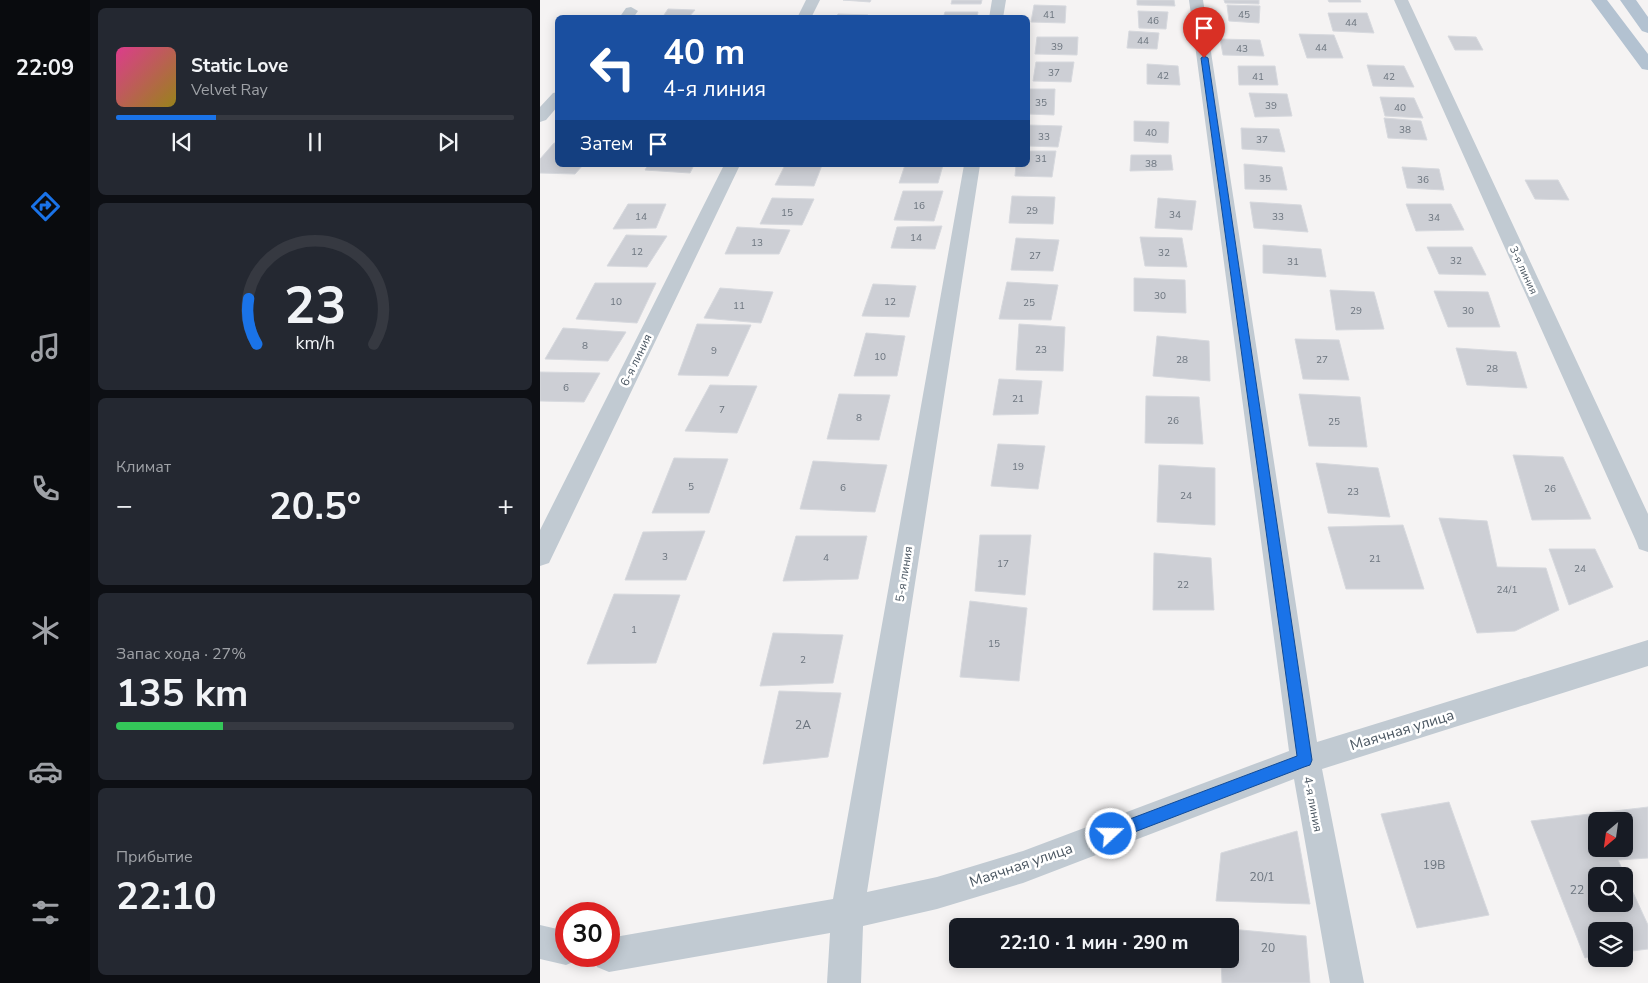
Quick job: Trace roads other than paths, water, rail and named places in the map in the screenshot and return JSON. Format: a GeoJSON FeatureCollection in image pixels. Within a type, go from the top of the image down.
{"type":"FeatureCollection","features":[{"type":"Feature","properties":{"kind":"main road"},"geometry":{"type":"LineString","coordinates":[[1600,0],[1648,65]]}},
{"type":"Feature","properties":{"kind":"main road"},"geometry":{"type":"LineString","coordinates":[[1628,0],[1648,28]]}},
{"type":"Feature","properties":{"kind":"street"},"geometry":{"type":"LineString","coordinates":[[806,15],[813,0]]}},
{"type":"Feature","properties":{"kind":"street"},"geometry":{"type":"LineString","coordinates":[[996,15],[999,0]]}},
{"type":"Feature","properties":{"kind":"street","name":"4-я линия"},"geometry":{"type":"LineString","coordinates":[[1196,0],[1304,760],[1347,983]]}},
{"type":"Feature","properties":{"kind":"street","name":"3-я линия"},"geometry":{"type":"LineString","coordinates":[[1401,0],[1648,540]]}},
{"type":"Feature","properties":{"kind":"street"},"geometry":{"type":"LineString","coordinates":[[540,117],[555,100]]}},
{"type":"Feature","properties":{"kind":"street","name":"6-я линия"},"geometry":{"type":"LineString","coordinates":[[540,555],[731,167]]}},
{"type":"Feature","properties":{"kind":"street","name":"5-я линия"},"geometry":{"type":"LineString","coordinates":[[844,983],[847,913],[972,167]]}},
{"type":"Feature","properties":{"kind":"street","name":"Маячная улица"},"geometry":{"type":"LineString","coordinates":[[620,953],[847,913],[937,893],[1023,867],[1304,760],[1645,661]]}},
{"type":"Feature","properties":{"kind":"street"},"geometry":{"type":"LineString","coordinates":[[540,942],[555,945]]}}]}
